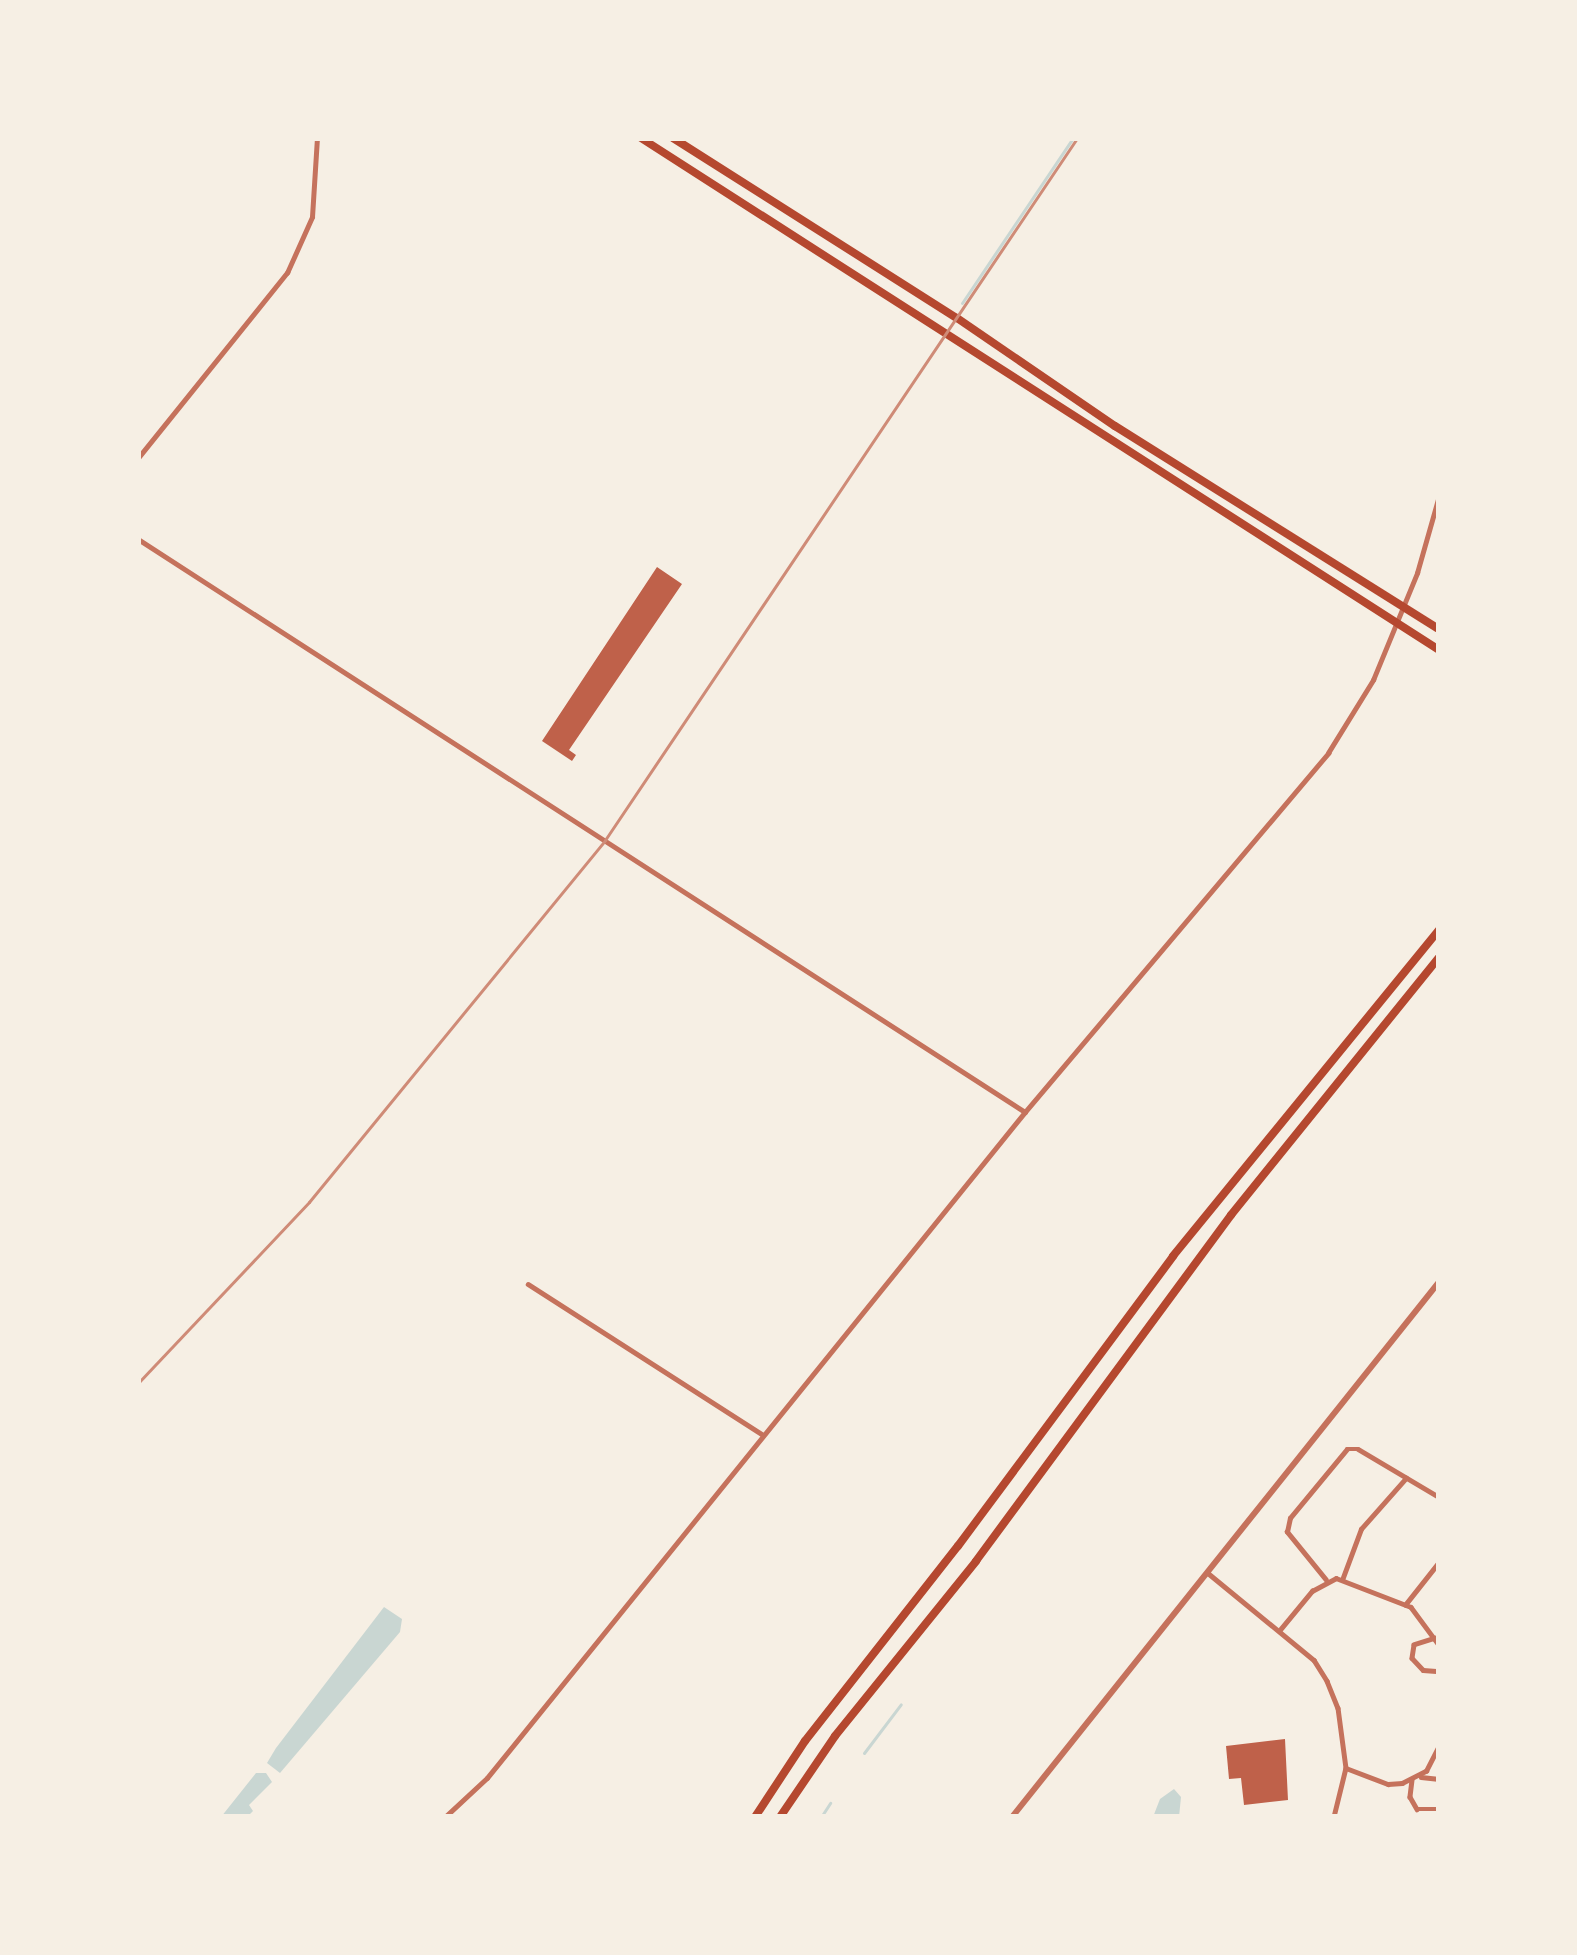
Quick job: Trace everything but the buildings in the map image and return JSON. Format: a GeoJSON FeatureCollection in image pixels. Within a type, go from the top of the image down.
{"type":"FeatureCollection","features":[{"type":"Feature","properties":{"kind":"main road"},"geometry":{"type":"LineString","coordinates":[[640,138],[1439,650]]}},
{"type":"Feature","properties":{"kind":"main road"},"geometry":{"type":"LineString","coordinates":[[673,138],[957,318],[1114,427],[1439,629]]}},
{"type":"Feature","properties":{"kind":"main road"},"geometry":{"type":"LineString","coordinates":[[755,1817],[805,1741],[958,1546],[1173,1256],[1439,930]]}},
{"type":"Feature","properties":{"kind":"main road"},"geometry":{"type":"LineString","coordinates":[[780,1817],[835,1736],[976,1561],[1231,1215],[1439,957]]}},
{"type":"Feature","properties":{"kind":"street"},"geometry":{"type":"LineString","coordinates":[[138,458],[287,273],[312,218],[317,138]]}},
{"type":"Feature","properties":{"kind":"street"},"geometry":{"type":"LineString","coordinates":[[445,1817],[487,1778],[1025,1112],[1289,804],[1352,715],[1396,623],[1439,496]]}},
{"type":"Feature","properties":{"kind":"street"},"geometry":{"type":"LineString","coordinates":[[138,538],[1025,1112]]}},
{"type":"Feature","properties":{"kind":"street"},"geometry":{"type":"LineString","coordinates":[[1012,1817],[1439,1282]]}},
{"type":"Feature","properties":{"kind":"street"},"geometry":{"type":"LineString","coordinates":[[529,1285],[762,1434]]}},
{"type":"Feature","properties":{"kind":"street"},"geometry":{"type":"LineString","coordinates":[[1326,1580],[1287,1532],[1290,1518],[1347,1449],[1358,1449],[1439,1497]]}},
{"type":"Feature","properties":{"kind":"street"},"geometry":{"type":"LineString","coordinates":[[1342,1580],[1361,1528],[1406,1478]]}},
{"type":"Feature","properties":{"kind":"street"},"geometry":{"type":"LineString","coordinates":[[1405,1605],[1439,1562]]}},
{"type":"Feature","properties":{"kind":"street"},"geometry":{"type":"LineString","coordinates":[[1208,1573],[1314,1660],[1327,1681],[1338,1708],[1346,1768],[1334,1817]]}},
{"type":"Feature","properties":{"kind":"street"},"geometry":{"type":"LineString","coordinates":[[1279,1631],[1326,1580],[1342,1580],[1405,1605],[1425,1620],[1437,1642],[1414,1646],[1412,1658],[1423,1670],[1439,1671]]}},
{"type":"Feature","properties":{"kind":"street"},"geometry":{"type":"LineString","coordinates":[[1422,1774],[1439,1744]]}},
{"type":"Feature","properties":{"kind":"street"},"geometry":{"type":"LineString","coordinates":[[1346,1768],[1388,1784],[1422,1774],[1439,1779]]}},
{"type":"Feature","properties":{"kind":"street"},"geometry":{"type":"LineString","coordinates":[[1410,1790],[1418,1779],[1431,1775]]}},
{"type":"Feature","properties":{"kind":"street"},"geometry":{"type":"LineString","coordinates":[[1412,1779],[1410,1790],[1418,1809],[1439,1809]]}},
{"type":"Feature","properties":{"kind":"shaded area"},"geometry":{"type":"Polygon","coordinates":[[[384,1607],[402,1619],[400,1632],[280,1773],[267,1763],[276,1748],[384,1607]]]}},
{"type":"Feature","properties":{"kind":"shaded area"},"geometry":{"type":"Polygon","coordinates":[[[256,1773],[266,1773],[272,1782],[249,1805],[253,1811],[247,1817],[221,1817],[256,1773]]]}},
{"type":"Feature","properties":{"kind":"shaded area"},"geometry":{"type":"Polygon","coordinates":[[[1174,1789],[1181,1797],[1179,1817],[1153,1817],[1160,1799],[1174,1789]]]}},
{"type":"Feature","properties":{"kind":"waterway"},"geometry":{"type":"LineString","coordinates":[[962,303],[1073,138]]}},
{"type":"Feature","properties":{"kind":"waterway"},"geometry":{"type":"LineString","coordinates":[[864,1753],[901,1704]]}},
{"type":"Feature","properties":{"kind":"waterway"},"geometry":{"type":"LineString","coordinates":[[821,1817],[830,1803]]}},
{"type":"Feature","properties":{"kind":"railway"},"geometry":{"type":"LineString","coordinates":[[138,1383],[309,1202],[605,840],[1077,138]]}}]}
